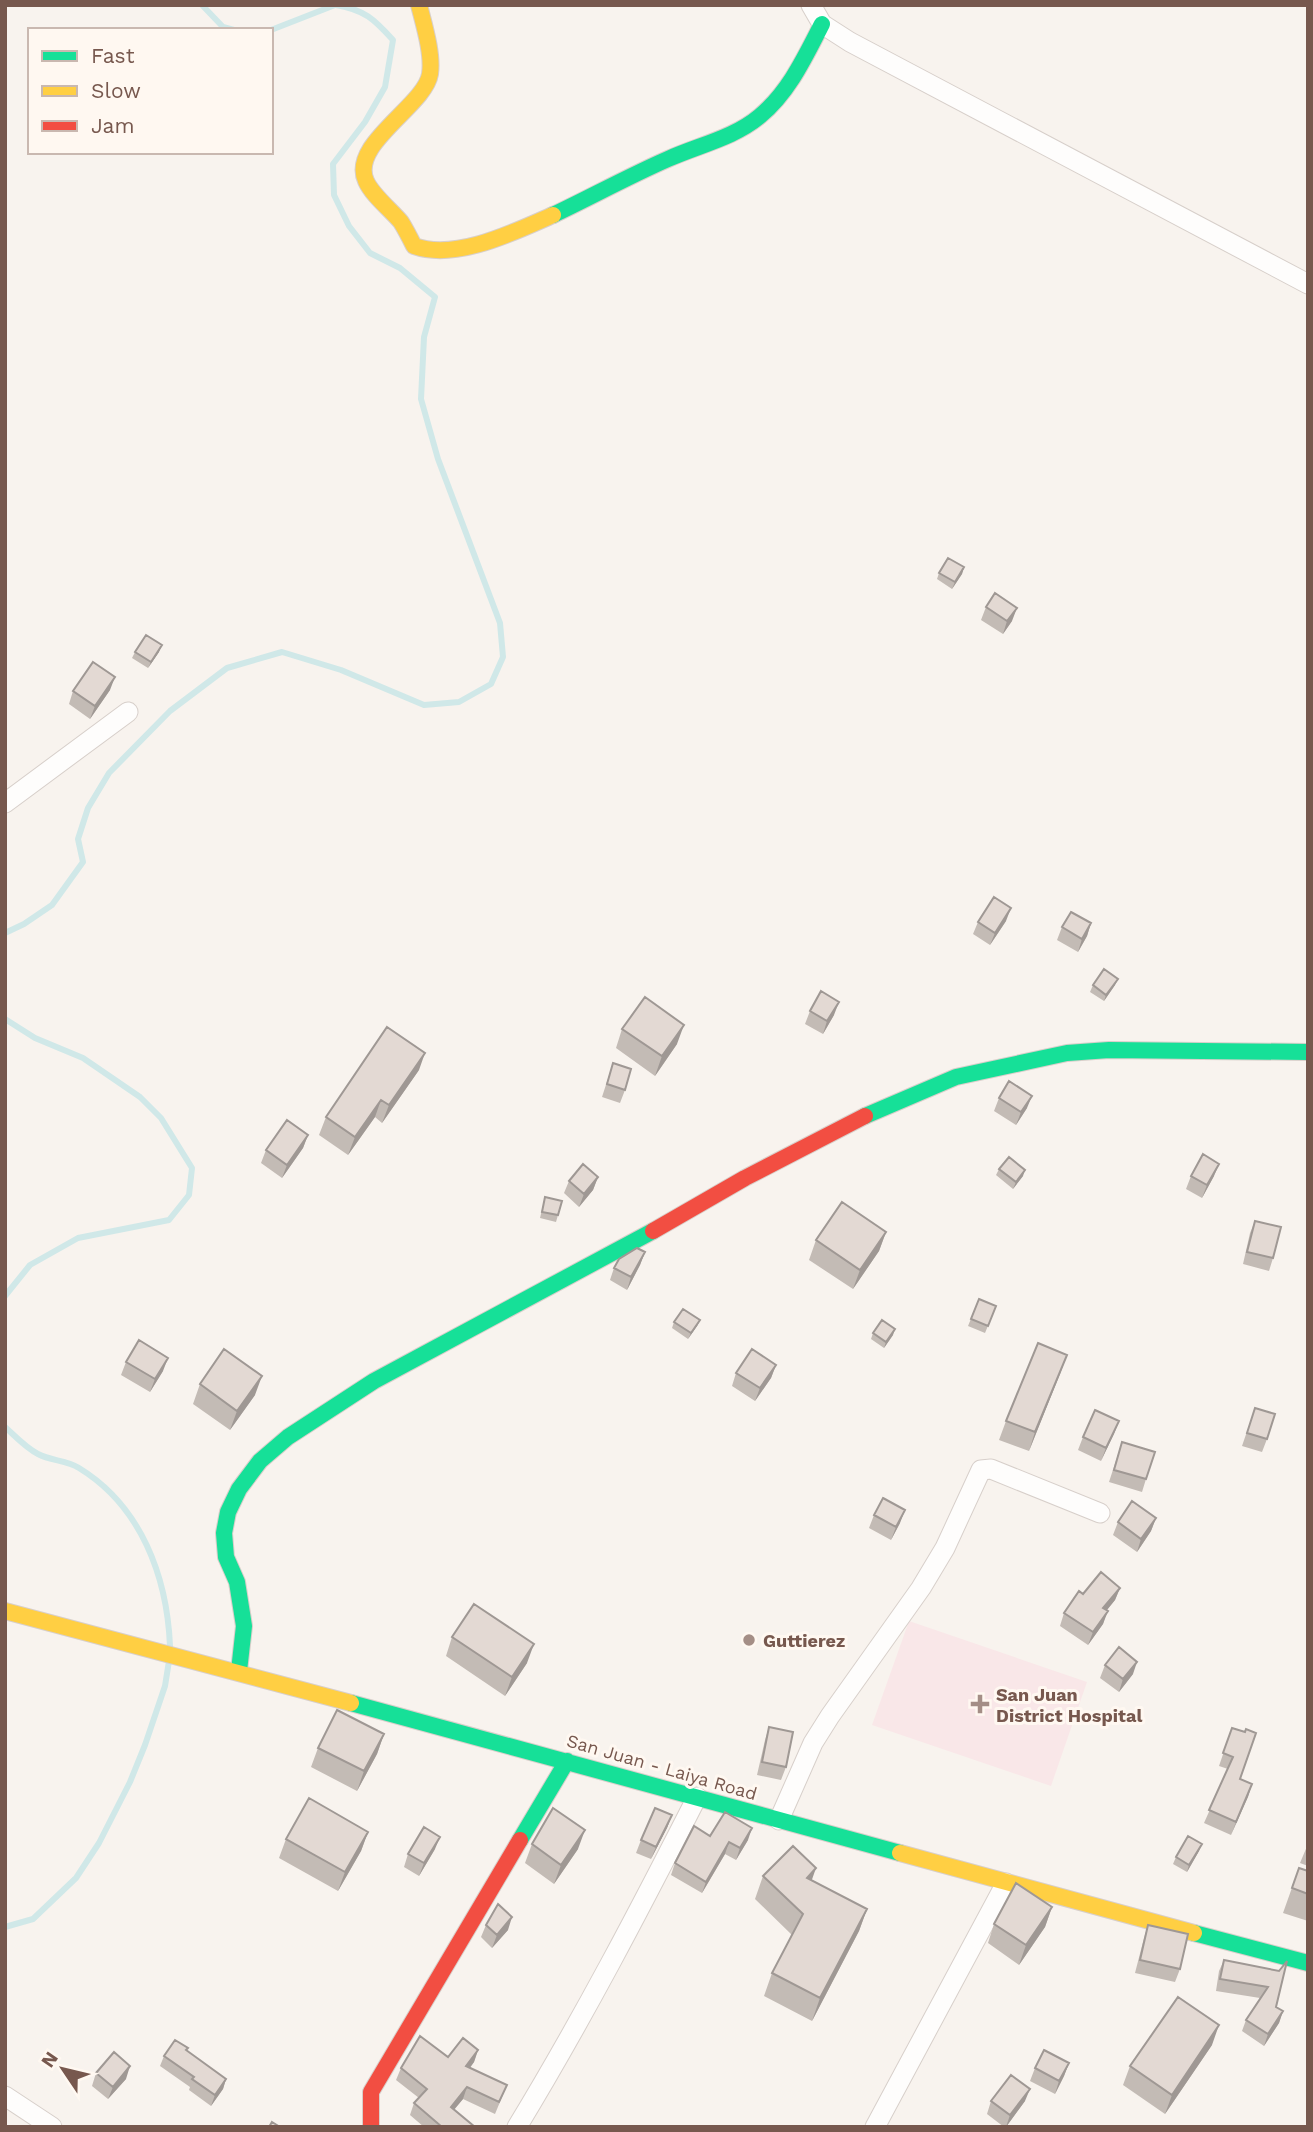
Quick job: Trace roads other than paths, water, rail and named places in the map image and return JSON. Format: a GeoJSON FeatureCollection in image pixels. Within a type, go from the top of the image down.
{"type":"FeatureCollection","features":[{"type":"Feature","properties":{"kind":"street"},"geometry":{"type":"LineString","coordinates":[[419,5],[427,38],[430,75],[415,100],[397,116],[365,157],[365,180],[401,223],[414,246],[435,251],[493,239],[537,222],[656,164],[730,134],[757,119],[777,100],[797,73],[822,24]]}},
{"type":"Feature","properties":{"kind":"street"},"geometry":{"type":"LineString","coordinates":[[811,5],[822,24],[885,61],[1308,284]]}},
{"type":"Feature","properties":{"kind":"street"},"geometry":{"type":"LineString","coordinates":[[5,803],[37,782],[128,712]]}},
{"type":"Feature","properties":{"kind":"street"},"geometry":{"type":"LineString","coordinates":[[240,1671],[244,1626],[237,1582],[226,1557],[224,1533],[228,1512],[239,1489],[260,1461],[288,1437],[374,1381],[608,1257],[745,1178],[823,1137],[886,1106],[956,1077],[1067,1053],[1109,1050],[1308,1052]]}},
{"type":"Feature","properties":{"kind":"street"},"geometry":{"type":"LineString","coordinates":[[779,1820],[813,1744],[921,1588],[945,1548],[981,1470],[991,1469],[1100,1513]]}},
{"type":"Feature","properties":{"kind":"street","name":"San Juan - Laiya Road"},"geometry":{"type":"LineString","coordinates":[[5,1611],[240,1671],[1006,1883],[1308,1963]]}},
{"type":"Feature","properties":{"kind":"street"},"geometry":{"type":"LineString","coordinates":[[370,2127],[371,2092],[567,1761]]}},
{"type":"Feature","properties":{"kind":"street"},"geometry":{"type":"LineString","coordinates":[[516,2127],[559,2057],[626,1935],[697,1797]]}},
{"type":"Feature","properties":{"kind":"street"},"geometry":{"type":"LineString","coordinates":[[875,2127],[1006,1883]]}},
{"type":"Feature","properties":{"kind":"street"},"geometry":{"type":"LineString","coordinates":[[5,2096],[52,2127]]}},
{"type":"Feature","properties":{"kind":"waterway"},"geometry":{"type":"LineString","coordinates":[[202,5],[227,28]]}},
{"type":"Feature","properties":{"kind":"waterway"},"geometry":{"type":"LineString","coordinates":[[273,29],[335,5]]}},
{"type":"Feature","properties":{"kind":"waterway"},"geometry":{"type":"LineString","coordinates":[[5,933],[52,905],[83,862],[78,839],[88,808],[109,773],[170,711],[227,668],[282,652],[341,670],[424,705],[459,702],[491,684],[503,657],[500,623],[438,459],[421,399],[424,337],[435,297],[400,268],[370,253],[349,226],[334,195],[333,164],[365,122],[385,87],[393,40],[368,16],[336,5]]}},
{"type":"Feature","properties":{"kind":"waterway"},"geometry":{"type":"LineString","coordinates":[[5,1019],[35,1038],[83,1058],[140,1097],[161,1118],[192,1168],[189,1195],[169,1220],[78,1238],[30,1265],[5,1296]]}},
{"type":"Feature","properties":{"kind":"waterway"},"geometry":{"type":"LineString","coordinates":[[5,1427],[38,1454],[79,1468],[119,1502],[147,1545],[156,1569],[168,1620],[170,1646]]}},
{"type":"Feature","properties":{"kind":"waterway"},"geometry":{"type":"LineString","coordinates":[[5,1927],[33,1919],[76,1878],[99,1843],[130,1782],[145,1745],[165,1686],[169,1661]]}},
{"type":"Feature","properties":{"kind":"place","name":"Guttierez"},"geometry":{"type":"Point","coordinates":[749,1640]}},
{"type":"Feature","properties":{"kind":"place","name":"San Juan District Hospital"},"geometry":{"type":"Point","coordinates":[980,1704]}}]}
